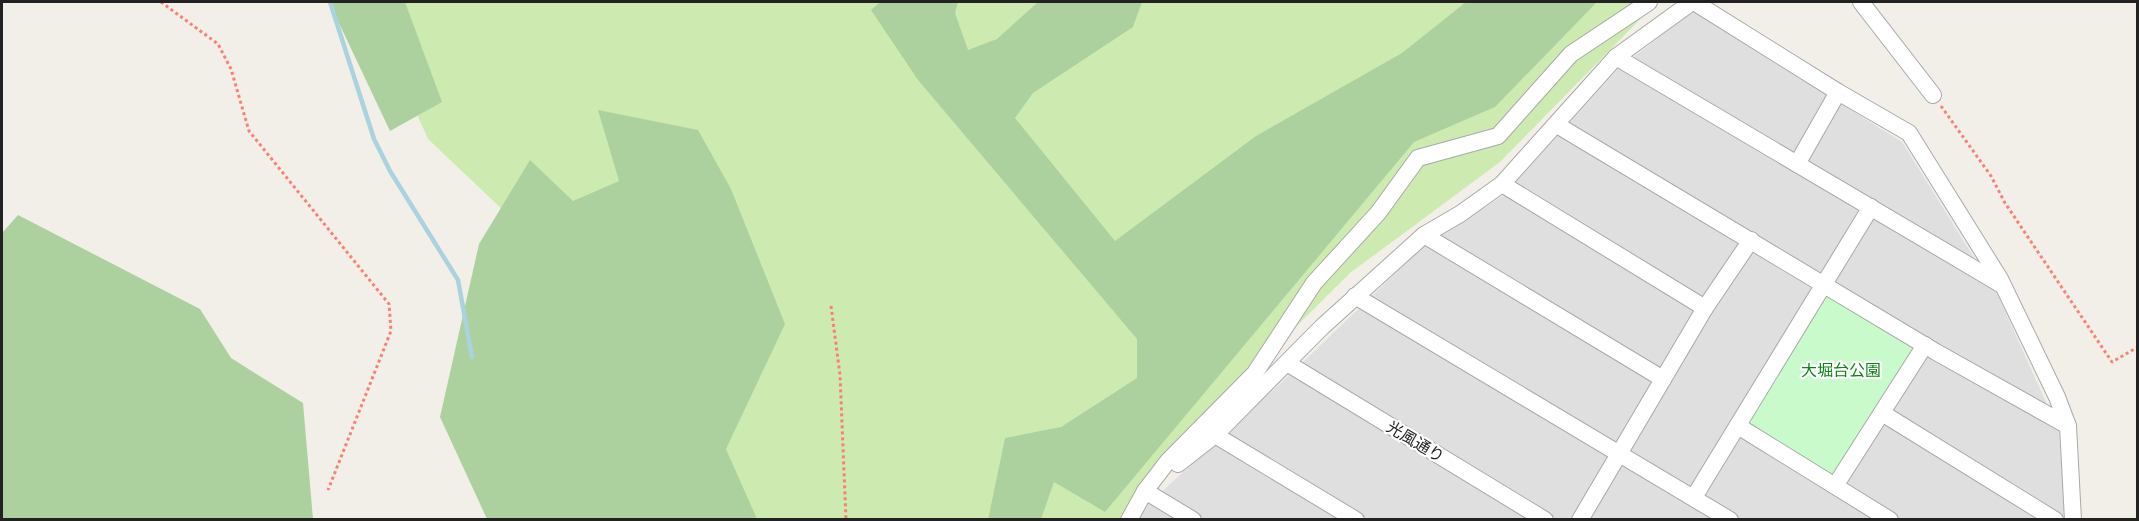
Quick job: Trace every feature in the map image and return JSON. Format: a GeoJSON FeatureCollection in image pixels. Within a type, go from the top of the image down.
{"type":"FeatureCollection","features":[{"type":"Feature","properties":{"kind":"street"},"geometry":{"type":"LineString","coordinates":[[1130,519],[1145,491],[1168,461],[1255,373],[1314,283],[1378,213],[1419,158],[1498,136],[1571,54],[1649,2]]}},
{"type":"Feature","properties":{"kind":"street"},"geometry":{"type":"LineString","coordinates":[[1145,491],[1215,435],[1355,296],[1424,235],[1460,214],[1502,184],[1616,57],[1693,2],[1909,133],[2004,286],[2057,397],[2068,426],[2073,519]]}},
{"type":"Feature","properties":{"kind":"street"},"geometry":{"type":"LineString","coordinates":[[1861,2],[1933,95]]}},
{"type":"Feature","properties":{"kind":"street"},"geometry":{"type":"LineString","coordinates":[[1616,57],[2004,286]]}},
{"type":"Feature","properties":{"kind":"street"},"geometry":{"type":"LineString","coordinates":[[1797,164],[1838,92]]}},
{"type":"Feature","properties":{"kind":"street"},"geometry":{"type":"LineString","coordinates":[[1557,125],[1926,345],[2068,426]]}},
{"type":"Feature","properties":{"kind":"street"},"geometry":{"type":"LineString","coordinates":[[1502,184],[1705,308]]}},
{"type":"Feature","properties":{"kind":"street"},"geometry":{"type":"LineString","coordinates":[[1694,497],[1871,207]]}},
{"type":"Feature","properties":{"kind":"street"},"geometry":{"type":"LineString","coordinates":[[1424,235],[1663,378]]}},
{"type":"Feature","properties":{"kind":"street"},"geometry":{"type":"LineString","coordinates":[[1580,519],[1705,308],[1751,240]]}},
{"type":"Feature","properties":{"kind":"street"},"geometry":{"type":"LineString","coordinates":[[1355,296],[1730,519]]}},
{"type":"Feature","properties":{"kind":"street"},"geometry":{"type":"LineString","coordinates":[[1835,486],[1926,345]]}},
{"type":"Feature","properties":{"kind":"street","name":"光風通り"},"geometry":{"type":"LineString","coordinates":[[1287,363],[1545,519]]}},
{"type":"Feature","properties":{"kind":"street"},"geometry":{"type":"LineString","coordinates":[[1882,413],[2037,515],[2055,519]]}},
{"type":"Feature","properties":{"kind":"street"},"geometry":{"type":"LineString","coordinates":[[1738,426],[1890,519]]}},
{"type":"Feature","properties":{"kind":"street"},"geometry":{"type":"LineString","coordinates":[[1215,435],[1356,519]]}},
{"type":"Feature","properties":{"kind":"street"},"geometry":{"type":"LineString","coordinates":[[1145,491],[1193,519]]}},
{"type":"Feature","properties":{"kind":"path"},"geometry":{"type":"LineString","coordinates":[[161,2],[218,44],[231,69],[249,131],[389,304],[391,331],[328,490]]}},
{"type":"Feature","properties":{"kind":"path"},"geometry":{"type":"LineString","coordinates":[[1933,95],[1991,176],[2005,203],[2112,362],[2138,347]]}},
{"type":"Feature","properties":{"kind":"path"},"geometry":{"type":"LineString","coordinates":[[831,306],[840,375],[846,519]]}},
{"type":"Feature","properties":{"kind":"shaded area"},"geometry":{"type":"Polygon","coordinates":[[[1693,11],[1902,142],[1998,296],[2059,431],[2066,519],[1138,520],[1146,506],[1281,383],[1423,247],[1504,195],[1618,69],[1693,11]]]}},
{"type":"Feature","properties":{"kind":"green space"},"geometry":{"type":"Polygon","coordinates":[[[329,2],[405,2],[442,102],[390,131],[329,2]]]}},
{"type":"Feature","properties":{"kind":"green space"},"geometry":{"type":"Polygon","coordinates":[[[367,2],[1657,2],[1500,162],[1350,273],[1200,422],[1127,520],[502,519],[526,232],[428,139],[367,2]]]}},
{"type":"Feature","properties":{"kind":"green space"},"geometry":{"type":"Polygon","coordinates":[[[880,2],[958,2],[955,13],[968,50],[997,39],[1038,2],[1142,2],[1133,27],[1033,93],[1015,118],[1115,241],[1256,136],[1402,53],[1466,2],[1597,2],[1495,107],[1414,142],[1105,512],[1054,482],[1041,519],[988,520],[1005,438],[1061,427],[1137,378],[1137,339],[918,80],[871,10],[880,2]]]}},
{"type":"Feature","properties":{"kind":"green space"},"geometry":{"type":"Polygon","coordinates":[[[598,110],[698,130],[731,189],[785,324],[726,449],[757,519],[487,519],[440,417],[479,244],[530,160],[573,201],[619,181],[598,110]]]}},
{"type":"Feature","properties":{"kind":"green space"},"geometry":{"type":"Polygon","coordinates":[[[18,215],[200,309],[231,358],[303,403],[313,519],[2,519],[2,233],[18,215]]]}},
{"type":"Feature","properties":{"kind":"green space","name":"大堀台公園"},"geometry":{"type":"Polygon","coordinates":[[[1825,283],[1925,345],[1835,486],[1738,426],[1825,283]]]}},
{"type":"Feature","properties":{"kind":"waterway"},"geometry":{"type":"LineString","coordinates":[[330,2],[374,139],[390,171],[458,280],[472,357]]}}]}
